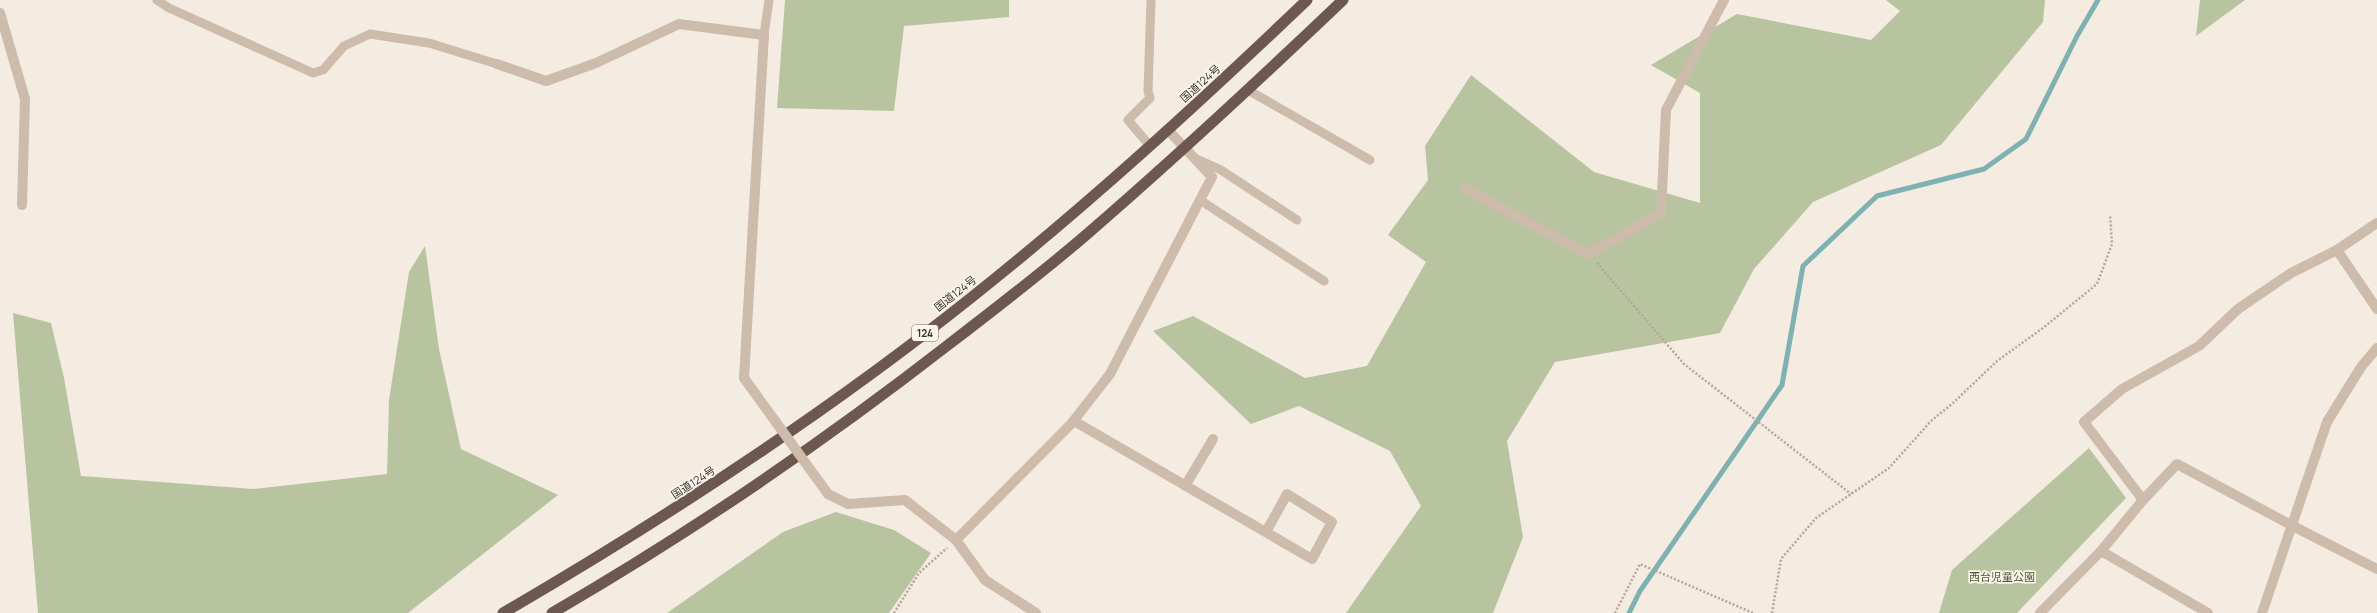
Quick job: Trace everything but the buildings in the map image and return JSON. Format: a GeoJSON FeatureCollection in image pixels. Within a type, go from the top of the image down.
{"type":"FeatureCollection","features":[{"type":"Feature","properties":{"kind":"highway","name":"国道124号"},"geometry":{"type":"LineString","coordinates":[[503,613],[616,547],[752,460],[862,381],[971,298],[1066,220],[1150,146],[1307,0]]}},
{"type":"Feature","properties":{"kind":"highway","name":"124"},"geometry":{"type":"LineString","coordinates":[[552,613],[630,568],[762,481],[876,401],[1084,236],[1248,90],[1343,0]]}},
{"type":"Feature","properties":{"kind":"street"},"geometry":{"type":"LineString","coordinates":[[1465,189],[1588,254],[1661,213],[1666,110],[1724,0]]}},
{"type":"Feature","properties":{"kind":"street"},"geometry":{"type":"LineString","coordinates":[[0,13],[25,99],[22,205]]}},
{"type":"Feature","properties":{"kind":"street"},"geometry":{"type":"LineString","coordinates":[[497,64],[546,81],[596,63],[678,24],[764,35],[744,378],[828,494],[848,504],[905,500],[956,540],[985,580],[1036,613]]}},
{"type":"Feature","properties":{"kind":"street"},"geometry":{"type":"LineString","coordinates":[[956,540],[1074,421],[1110,374],[1212,177],[1168,130]]}},
{"type":"Feature","properties":{"kind":"street"},"geometry":{"type":"LineString","coordinates":[[2143,500],[2084,422],[2122,389],[2199,346],[2238,309],[2291,273],[2338,250],[2377,223]]}},
{"type":"Feature","properties":{"kind":"street"},"geometry":{"type":"LineString","coordinates":[[2338,250],[2377,309]]}},
{"type":"Feature","properties":{"kind":"street"},"geometry":{"type":"LineString","coordinates":[[2262,613],[2290,525],[2326,422],[2362,367],[2377,348]]}},
{"type":"Feature","properties":{"kind":"street"},"geometry":{"type":"LineString","coordinates":[[1074,421],[1312,559],[1332,522],[1287,494],[1266,532]]}},
{"type":"Feature","properties":{"kind":"street"},"geometry":{"type":"LineString","coordinates":[[1186,486],[1213,439]]}},
{"type":"Feature","properties":{"kind":"street"},"geometry":{"type":"LineString","coordinates":[[2040,613],[2101,551],[2143,500],[2177,464],[2290,525],[2377,569]]}},
{"type":"Feature","properties":{"kind":"street"},"geometry":{"type":"LineString","coordinates":[[2101,551],[2208,613]]}},
{"type":"Feature","properties":{"kind":"lane"},"geometry":{"type":"LineString","coordinates":[[157,0],[169,8],[313,74],[323,70],[344,46],[370,34],[429,44],[497,64]]}},
{"type":"Feature","properties":{"kind":"lane"},"geometry":{"type":"LineString","coordinates":[[764,35],[770,0]]}},
{"type":"Feature","properties":{"kind":"lane"},"geometry":{"type":"LineString","coordinates":[[1150,146],[1128,120],[1150,98],[1148,91],[1151,0]]}},
{"type":"Feature","properties":{"kind":"lane"},"geometry":{"type":"LineString","coordinates":[[1248,90],[1370,160]]}},
{"type":"Feature","properties":{"kind":"lane"},"geometry":{"type":"LineString","coordinates":[[1197,160],[1221,170],[1297,220]]}},
{"type":"Feature","properties":{"kind":"lane"},"geometry":{"type":"LineString","coordinates":[[1200,200],[1324,281]]}},
{"type":"Feature","properties":{"kind":"path"},"geometry":{"type":"LineString","coordinates":[[1772,613],[1781,559],[1816,518],[1889,468],[1932,420],[1952,404],[1997,361],[2043,328],[2097,284],[2112,244],[2110,215]]}},
{"type":"Feature","properties":{"kind":"path"},"geometry":{"type":"LineString","coordinates":[[1588,254],[1684,364],[1851,494]]}},
{"type":"Feature","properties":{"kind":"path"},"geometry":{"type":"LineString","coordinates":[[894,613],[919,573],[956,540]]}},
{"type":"Feature","properties":{"kind":"path"},"geometry":{"type":"LineString","coordinates":[[1615,613],[1640,564],[1753,613]]}},
{"type":"Feature","properties":{"kind":"green space"},"geometry":{"type":"Polygon","coordinates":[[[785,0],[1009,0],[1009,17],[904,26],[894,111],[777,108],[785,0]]]}},
{"type":"Feature","properties":{"kind":"green space"},"geometry":{"type":"Polygon","coordinates":[[[1886,0],[2045,0],[2043,22],[1941,145],[1813,202],[1754,269],[1720,333],[1555,362],[1507,441],[1523,537],[1493,613],[1346,613],[1421,506],[1390,451],[1299,406],[1251,424],[1153,331],[1193,316],[1305,378],[1367,366],[1426,262],[1388,235],[1428,180],[1425,146],[1471,75],[1594,172],[1700,203],[1700,93],[1651,65],[1737,14],[1871,40],[1900,11],[1886,0]]]}},
{"type":"Feature","properties":{"kind":"green space"},"geometry":{"type":"Polygon","coordinates":[[[2200,0],[2245,0],[2196,36],[2200,0]]]}},
{"type":"Feature","properties":{"kind":"green space"},"geometry":{"type":"Polygon","coordinates":[[[425,246],[439,349],[461,449],[558,495],[408,613],[38,613],[13,313],[51,323],[64,378],[81,476],[253,489],[387,474],[389,400],[409,272],[425,246]]]}},
{"type":"Feature","properties":{"kind":"green space","name":"西台児童公園"},"geometry":{"type":"Polygon","coordinates":[[[2089,448],[2126,498],[2017,613],[1939,613],[1952,570],[2089,448]]]}},
{"type":"Feature","properties":{"kind":"green space"},"geometry":{"type":"Polygon","coordinates":[[[836,512],[894,530],[931,553],[889,613],[667,613],[783,532],[836,512]]]}},
{"type":"Feature","properties":{"kind":"waterway"},"geometry":{"type":"LineString","coordinates":[[1629,613],[1640,591],[1782,385],[1803,266],[1877,196],[1984,169],[2026,139],[2077,36],[2098,0]]}}]}
